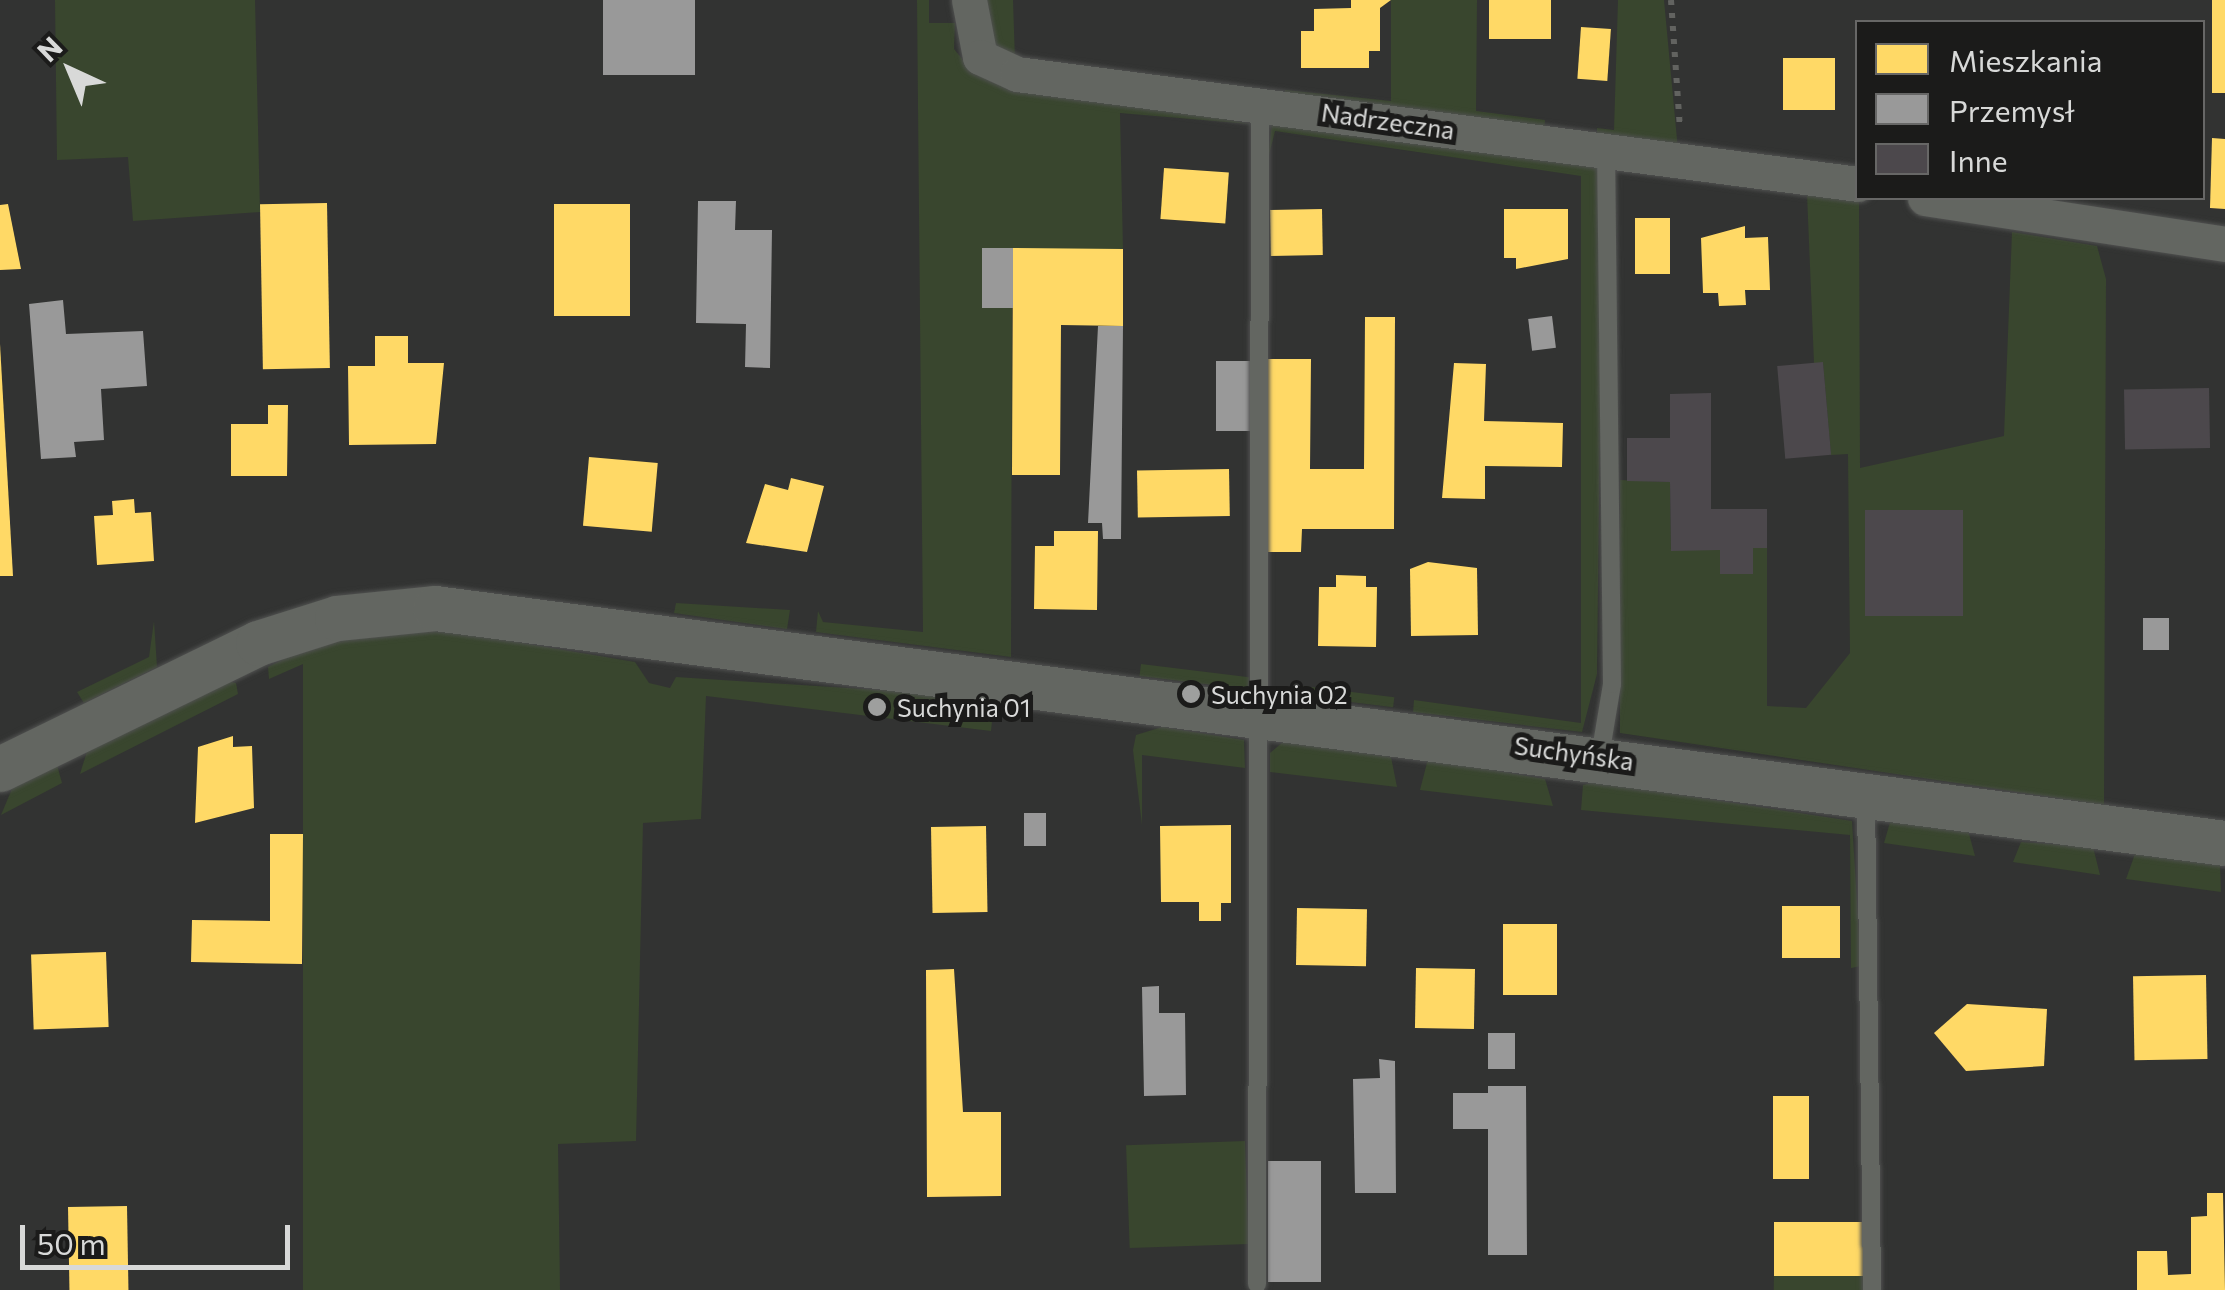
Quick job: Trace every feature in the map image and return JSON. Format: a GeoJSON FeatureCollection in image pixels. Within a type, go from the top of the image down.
{"type":"FeatureCollection","features":[{"type":"Feature","properties":{"kind":"street","name":"Nadrzeczna"},"geometry":{"type":"LineString","coordinates":[[969,0],[974,48],[1002,71],[1855,184]]}},
{"type":"Feature","properties":{"kind":"street"},"geometry":{"type":"LineString","coordinates":[[1938,200],[2225,244]]}},
{"type":"Feature","properties":{"kind":"street","name":"Suchyńska"},"geometry":{"type":"LineString","coordinates":[[0,768],[204,665],[369,611],[465,609],[1600,756],[2225,843]]}},
{"type":"Feature","properties":{"kind":"lane"},"geometry":{"type":"LineString","coordinates":[[1257,1284],[1260,104]]}},
{"type":"Feature","properties":{"kind":"lane"},"geometry":{"type":"LineString","coordinates":[[1600,756],[1612,684],[1606,150]]}},
{"type":"Feature","properties":{"kind":"lane"},"geometry":{"type":"LineString","coordinates":[[1866,795],[1872,1290]]}},
{"type":"Feature","properties":{"kind":"path"},"geometry":{"type":"LineString","coordinates":[[1671,0],[1683,161]]}},
{"type":"Feature","properties":{"kind":"green space"},"geometry":{"type":"Polygon","coordinates":[[[55,0],[255,0],[260,212],[133,221],[128,157],[57,160],[55,0]]]}},
{"type":"Feature","properties":{"kind":"green space"},"geometry":{"type":"Polygon","coordinates":[[[917,0],[929,0],[929,23],[955,23],[954,49],[972,71],[1250,124],[1120,113],[1123,249],[982,249],[982,308],[1012,308],[1011,657],[816,632],[818,611],[823,622],[923,632],[917,0]]]}},
{"type":"Feature","properties":{"kind":"green space"},"geometry":{"type":"Polygon","coordinates":[[[984,0],[1013,0],[1015,61],[997,54],[984,0]]]}},
{"type":"Feature","properties":{"kind":"green space"},"geometry":{"type":"Polygon","coordinates":[[[1391,0],[1477,0],[1476,111],[1545,120],[1544,131],[1285,97],[1285,90],[1391,101],[1391,0]]]}},
{"type":"Feature","properties":{"kind":"green space"},"geometry":{"type":"Polygon","coordinates":[[[1618,0],[1664,0],[1678,150],[1597,139],[1597,128],[1614,130],[1618,0]]]}},
{"type":"Feature","properties":{"kind":"green space"},"geometry":{"type":"Polygon","coordinates":[[[1272,122],[1603,168],[1597,674],[1582,732],[1413,712],[1414,700],[1581,723],[1581,176],[1275,131],[1268,159],[1272,122]]]}},
{"type":"Feature","properties":{"kind":"green space"},"geometry":{"type":"Polygon","coordinates":[[[1807,194],[1859,202],[1860,468],[2004,436],[2012,232],[2097,246],[2106,279],[2104,805],[1620,733],[1620,480],[1670,482],[1671,550],[1720,550],[1720,574],[1752,574],[1753,548],[1767,548],[1767,706],[1806,708],[1850,653],[1848,454],[1831,455],[1823,363],[1814,363],[1807,194]]]}},
{"type":"Feature","properties":{"kind":"green space"},"geometry":{"type":"Polygon","coordinates":[[[676,603],[790,610],[787,629],[674,613],[676,603]]]}},
{"type":"Feature","properties":{"kind":"green space"},"geometry":{"type":"Polygon","coordinates":[[[154,621],[157,667],[84,703],[77,692],[149,657],[154,621]]]}},
{"type":"Feature","properties":{"kind":"green space"},"geometry":{"type":"Polygon","coordinates":[[[440,629],[635,662],[649,683],[670,688],[676,677],[972,696],[993,712],[991,731],[706,696],[701,819],[643,823],[636,1141],[558,1144],[560,1290],[303,1290],[303,664],[269,679],[268,667],[317,642],[440,629]]]}},
{"type":"Feature","properties":{"kind":"green space"},"geometry":{"type":"Polygon","coordinates":[[[1141,664],[1249,677],[1248,689],[1140,676],[1141,664]]]}},
{"type":"Feature","properties":{"kind":"green space"},"geometry":{"type":"Polygon","coordinates":[[[221,680],[236,683],[238,694],[80,774],[88,748],[221,680]]]}},
{"type":"Feature","properties":{"kind":"green space"},"geometry":{"type":"Polygon","coordinates":[[[1303,686],[1394,697],[1393,707],[1302,696],[1303,686]]]}},
{"type":"Feature","properties":{"kind":"green space"},"geometry":{"type":"Polygon","coordinates":[[[1162,727],[1244,740],[1245,768],[1142,755],[1142,825],[1133,750],[1136,735],[1162,727]]]}},
{"type":"Feature","properties":{"kind":"green space"},"geometry":{"type":"Polygon","coordinates":[[[1283,742],[1391,757],[1397,787],[1270,772],[1270,753],[1283,742]]]}},
{"type":"Feature","properties":{"kind":"green space"},"geometry":{"type":"Polygon","coordinates":[[[1428,759],[1545,779],[1553,806],[1420,790],[1428,759]]]}},
{"type":"Feature","properties":{"kind":"green space"},"geometry":{"type":"Polygon","coordinates":[[[57,765],[62,783],[1,815],[14,784],[57,765]]]}},
{"type":"Feature","properties":{"kind":"green space"},"geometry":{"type":"Polygon","coordinates":[[[1596,782],[1852,821],[1861,966],[1851,968],[1850,835],[1581,810],[1583,785],[1596,782]]]}},
{"type":"Feature","properties":{"kind":"green space"},"geometry":{"type":"Polygon","coordinates":[[[1891,819],[1968,830],[1975,856],[1884,843],[1891,819]]]}},
{"type":"Feature","properties":{"kind":"green space"},"geometry":{"type":"Polygon","coordinates":[[[2021,842],[2093,847],[2100,875],[2013,862],[2021,842]]]}},
{"type":"Feature","properties":{"kind":"green space"},"geometry":{"type":"Polygon","coordinates":[[[2135,854],[2220,863],[2221,892],[2126,879],[2135,854]]]}},
{"type":"Feature","properties":{"kind":"green space"},"geometry":{"type":"Polygon","coordinates":[[[1245,1141],[1249,1244],[1130,1248],[1126,1145],[1245,1141]]]}},
{"type":"Feature","properties":{"kind":"green space"},"geometry":{"type":"Polygon","coordinates":[[[1774,1274],[1864,1276],[1864,1290],[1774,1290],[1774,1274]]]}},
{"type":"Feature","properties":{"kind":"building: Mieszkania"},"geometry":{"type":"Polygon","coordinates":[[[1351,0],[1391,0],[1380,8],[1380,51],[1369,51],[1369,68],[1301,68],[1301,31],[1314,31],[1314,9],[1351,8],[1351,0]]]}},
{"type":"Feature","properties":{"kind":"building: Mieszkania"},"geometry":{"type":"Polygon","coordinates":[[[1489,0],[1551,0],[1551,39],[1489,39],[1489,0]]]}},
{"type":"Feature","properties":{"kind":"building: Mieszkania"},"geometry":{"type":"Polygon","coordinates":[[[2212,0],[2225,0],[2225,93],[2212,93],[2212,0]]]}},
{"type":"Feature","properties":{"kind":"building: Mieszkania"},"geometry":{"type":"Polygon","coordinates":[[[1581,27],[1611,29],[1607,81],[1577,79],[1581,27]]]}},
{"type":"Feature","properties":{"kind":"building: Mieszkania"},"geometry":{"type":"Polygon","coordinates":[[[1783,58],[1835,58],[1835,110],[1783,110],[1783,58]]]}},
{"type":"Feature","properties":{"kind":"building: Mieszkania"},"geometry":{"type":"Polygon","coordinates":[[[2212,138],[2225,139],[2225,209],[2210,208],[2212,138]]]}},
{"type":"Feature","properties":{"kind":"building: Mieszkania"},"geometry":{"type":"Polygon","coordinates":[[[1164,168],[1229,173],[1225,223],[1160,219],[1164,168]]]}},
{"type":"Feature","properties":{"kind":"building: Mieszkania"},"geometry":{"type":"Polygon","coordinates":[[[327,203],[330,368],[263,369],[260,204],[327,203]]]}},
{"type":"Feature","properties":{"kind":"building: Mieszkania"},"geometry":{"type":"Polygon","coordinates":[[[8,204],[21,269],[0,270],[0,205],[8,204]]]}},
{"type":"Feature","properties":{"kind":"building: Mieszkania"},"geometry":{"type":"Polygon","coordinates":[[[554,204],[630,204],[630,316],[554,316],[554,204]]]}},
{"type":"Feature","properties":{"kind":"building: Mieszkania"},"geometry":{"type":"Polygon","coordinates":[[[1322,209],[1323,255],[1271,256],[1270,210],[1322,209]]]}},
{"type":"Feature","properties":{"kind":"building: Mieszkania"},"geometry":{"type":"Polygon","coordinates":[[[1504,209],[1568,209],[1568,259],[1516,269],[1516,258],[1504,258],[1504,209]]]}},
{"type":"Feature","properties":{"kind":"building: Mieszkania"},"geometry":{"type":"Polygon","coordinates":[[[1635,218],[1670,218],[1670,274],[1635,274],[1635,218]]]}},
{"type":"Feature","properties":{"kind":"building: Mieszkania"},"geometry":{"type":"Polygon","coordinates":[[[1745,226],[1745,238],[1768,237],[1770,290],[1745,290],[1746,305],[1719,306],[1718,293],[1703,293],[1701,238],[1745,226]]]}},
{"type":"Feature","properties":{"kind":"building: Mieszkania"},"geometry":{"type":"Polygon","coordinates":[[[1013,248],[1123,249],[1123,326],[1061,325],[1060,475],[1012,475],[1013,248]]]}},
{"type":"Feature","properties":{"kind":"building: Mieszkania"},"geometry":{"type":"Polygon","coordinates":[[[1365,317],[1395,317],[1394,529],[1302,529],[1301,552],[1266,552],[1267,359],[1311,359],[1310,469],[1364,469],[1365,317]]]}},
{"type":"Feature","properties":{"kind":"building: Mieszkania"},"geometry":{"type":"Polygon","coordinates":[[[375,336],[408,336],[408,363],[444,363],[436,444],[349,445],[348,366],[375,366],[375,336]]]}},
{"type":"Feature","properties":{"kind":"building: Mieszkania"},"geometry":{"type":"Polygon","coordinates":[[[0,344],[13,576],[0,576],[0,344]]]}},
{"type":"Feature","properties":{"kind":"building: Mieszkania"},"geometry":{"type":"Polygon","coordinates":[[[1454,363],[1486,364],[1484,421],[1563,423],[1562,467],[1485,466],[1485,499],[1442,498],[1454,363]]]}},
{"type":"Feature","properties":{"kind":"building: Mieszkania"},"geometry":{"type":"Polygon","coordinates":[[[268,405],[288,405],[287,476],[231,476],[231,424],[268,424],[268,405]]]}},
{"type":"Feature","properties":{"kind":"building: Mieszkania"},"geometry":{"type":"Polygon","coordinates":[[[589,457],[658,463],[652,532],[583,526],[589,457]]]}},
{"type":"Feature","properties":{"kind":"building: Mieszkania"},"geometry":{"type":"Polygon","coordinates":[[[1229,469],[1230,516],[1138,518],[1137,471],[1229,469]]]}},
{"type":"Feature","properties":{"kind":"building: Mieszkania"},"geometry":{"type":"Polygon","coordinates":[[[791,478],[824,486],[807,552],[746,543],[765,484],[788,490],[791,478]]]}},
{"type":"Feature","properties":{"kind":"building: Mieszkania"},"geometry":{"type":"Polygon","coordinates":[[[134,499],[135,513],[151,512],[154,561],[97,565],[94,516],[113,515],[112,501],[134,499]]]}},
{"type":"Feature","properties":{"kind":"building: Mieszkania"},"geometry":{"type":"Polygon","coordinates":[[[1054,531],[1098,531],[1097,610],[1034,609],[1035,546],[1054,546],[1054,531]]]}},
{"type":"Feature","properties":{"kind":"building: Mieszkania"},"geometry":{"type":"Polygon","coordinates":[[[1428,562],[1477,568],[1478,635],[1411,636],[1410,569],[1428,562]]]}},
{"type":"Feature","properties":{"kind":"building: Mieszkania"},"geometry":{"type":"Polygon","coordinates":[[[1336,575],[1366,576],[1366,587],[1377,587],[1376,647],[1318,646],[1319,587],[1336,587],[1336,575]]]}},
{"type":"Feature","properties":{"kind":"building: Mieszkania"},"geometry":{"type":"Polygon","coordinates":[[[233,736],[233,747],[252,746],[254,808],[195,823],[198,747],[233,736]]]}},
{"type":"Feature","properties":{"kind":"building: Mieszkania"},"geometry":{"type":"Polygon","coordinates":[[[1231,825],[1231,903],[1221,903],[1221,921],[1199,921],[1199,902],[1161,902],[1160,826],[1231,825]]]}},
{"type":"Feature","properties":{"kind":"building: Mieszkania"},"geometry":{"type":"Polygon","coordinates":[[[986,826],[988,912],[933,913],[931,827],[986,826]]]}},
{"type":"Feature","properties":{"kind":"building: Mieszkania"},"geometry":{"type":"Polygon","coordinates":[[[270,834],[303,834],[302,964],[191,962],[192,920],[270,921],[270,834]]]}},
{"type":"Feature","properties":{"kind":"building: Mieszkania"},"geometry":{"type":"Polygon","coordinates":[[[1782,906],[1840,906],[1840,958],[1782,958],[1782,906]]]}},
{"type":"Feature","properties":{"kind":"building: Mieszkania"},"geometry":{"type":"Polygon","coordinates":[[[1297,908],[1367,909],[1366,966],[1296,965],[1297,908]]]}},
{"type":"Feature","properties":{"kind":"building: Mieszkania"},"geometry":{"type":"Polygon","coordinates":[[[1503,924],[1557,924],[1557,995],[1503,995],[1503,924]]]}},
{"type":"Feature","properties":{"kind":"building: Mieszkania"},"geometry":{"type":"Polygon","coordinates":[[[106,952],[109,1027],[34,1030],[31,955],[106,952]]]}},
{"type":"Feature","properties":{"kind":"building: Mieszkania"},"geometry":{"type":"Polygon","coordinates":[[[1416,968],[1475,969],[1474,1029],[1415,1028],[1416,968]]]}},
{"type":"Feature","properties":{"kind":"building: Mieszkania"},"geometry":{"type":"Polygon","coordinates":[[[954,969],[963,1112],[1001,1112],[1001,1196],[927,1197],[926,970],[954,969]]]}},
{"type":"Feature","properties":{"kind":"building: Mieszkania"},"geometry":{"type":"Polygon","coordinates":[[[2206,975],[2207,1059],[2134,1060],[2133,976],[2206,975]]]}},
{"type":"Feature","properties":{"kind":"building: Mieszkania"},"geometry":{"type":"Polygon","coordinates":[[[1967,1004],[2047,1009],[2044,1066],[1966,1071],[1934,1033],[1967,1004]]]}},
{"type":"Feature","properties":{"kind":"building: Mieszkania"},"geometry":{"type":"Polygon","coordinates":[[[1773,1096],[1809,1096],[1809,1179],[1773,1179],[1773,1096]]]}},
{"type":"Feature","properties":{"kind":"building: Mieszkania"},"geometry":{"type":"Polygon","coordinates":[[[2207,1193],[2223,1193],[2225,1290],[2137,1290],[2137,1251],[2167,1251],[2168,1275],[2191,1274],[2191,1217],[2207,1216],[2207,1193]]]}},
{"type":"Feature","properties":{"kind":"building: Mieszkania"},"geometry":{"type":"Polygon","coordinates":[[[127,1206],[128,1290],[69,1290],[68,1207],[127,1206]]]}},
{"type":"Feature","properties":{"kind":"building: Mieszkania"},"geometry":{"type":"Polygon","coordinates":[[[1774,1222],[1864,1222],[1864,1276],[1774,1276],[1774,1222]]]}},
{"type":"Feature","properties":{"kind":"building: Przemysł"},"geometry":{"type":"Polygon","coordinates":[[[603,0],[695,0],[695,75],[603,75],[603,0]]]}},
{"type":"Feature","properties":{"kind":"building: Przemysł"},"geometry":{"type":"Polygon","coordinates":[[[698,201],[736,201],[735,230],[772,230],[770,368],[745,367],[746,324],[696,323],[698,201]]]}},
{"type":"Feature","properties":{"kind":"building: Przemysł"},"geometry":{"type":"Polygon","coordinates":[[[982,248],[1013,248],[1013,308],[982,308],[982,248]]]}},
{"type":"Feature","properties":{"kind":"building: Przemysł"},"geometry":{"type":"Polygon","coordinates":[[[63,300],[66,334],[143,331],[147,386],[101,389],[104,440],[74,442],[76,457],[41,459],[29,304],[63,300]]]}},
{"type":"Feature","properties":{"kind":"building: Przemysł"},"geometry":{"type":"Polygon","coordinates":[[[1552,316],[1556,348],[1532,351],[1528,319],[1552,316]]]}},
{"type":"Feature","properties":{"kind":"building: Przemysł"},"geometry":{"type":"Polygon","coordinates":[[[1098,326],[1123,326],[1121,539],[1103,539],[1102,523],[1088,523],[1098,326]]]}},
{"type":"Feature","properties":{"kind":"building: Przemysł"},"geometry":{"type":"Polygon","coordinates":[[[1216,361],[1251,361],[1251,431],[1216,431],[1216,361]]]}},
{"type":"Feature","properties":{"kind":"building: Przemysł"},"geometry":{"type":"Polygon","coordinates":[[[2143,618],[2169,618],[2169,650],[2143,650],[2143,618]]]}},
{"type":"Feature","properties":{"kind":"building: Przemysł"},"geometry":{"type":"Polygon","coordinates":[[[1024,813],[1046,813],[1046,846],[1024,846],[1024,813]]]}},
{"type":"Feature","properties":{"kind":"building: Przemysł"},"geometry":{"type":"Polygon","coordinates":[[[1159,986],[1159,1013],[1185,1013],[1186,1095],[1144,1096],[1142,987],[1159,986]]]}},
{"type":"Feature","properties":{"kind":"building: Przemysł"},"geometry":{"type":"Polygon","coordinates":[[[1488,1033],[1515,1033],[1515,1069],[1488,1069],[1488,1033]]]}},
{"type":"Feature","properties":{"kind":"building: Przemysł"},"geometry":{"type":"Polygon","coordinates":[[[1379,1059],[1395,1061],[1396,1193],[1355,1193],[1353,1079],[1380,1078],[1379,1059]]]}},
{"type":"Feature","properties":{"kind":"building: Przemysł"},"geometry":{"type":"Polygon","coordinates":[[[1488,1086],[1526,1086],[1527,1255],[1488,1255],[1488,1129],[1453,1129],[1453,1093],[1488,1093],[1488,1086]]]}},
{"type":"Feature","properties":{"kind":"building: Przemysł"},"geometry":{"type":"Polygon","coordinates":[[[1268,1161],[1321,1161],[1321,1282],[1268,1282],[1268,1161]]]}},
{"type":"Feature","properties":{"kind":"building: Inne"},"geometry":{"type":"Polygon","coordinates":[[[1823,362],[1831,455],[1785,459],[1777,366],[1823,362]]]}},
{"type":"Feature","properties":{"kind":"building: Inne"},"geometry":{"type":"Polygon","coordinates":[[[2209,388],[2210,448],[2125,449],[2124,389],[2209,388]]]}},
{"type":"Feature","properties":{"kind":"building: Inne"},"geometry":{"type":"Polygon","coordinates":[[[1711,393],[1711,509],[1767,509],[1767,548],[1753,548],[1753,574],[1720,574],[1720,550],[1671,551],[1670,482],[1627,481],[1627,438],[1670,438],[1670,394],[1711,393]]]}},
{"type":"Feature","properties":{"kind":"building: Inne"},"geometry":{"type":"Polygon","coordinates":[[[1865,510],[1963,510],[1963,616],[1865,616],[1865,510]]]}},
{"type":"Feature","properties":{"kind":"place","name":"Suchynia 02"},"geometry":{"type":"Point","coordinates":[1191,694]}},
{"type":"Feature","properties":{"kind":"place","name":"Suchynia 01"},"geometry":{"type":"Point","coordinates":[877,707]}}]}
